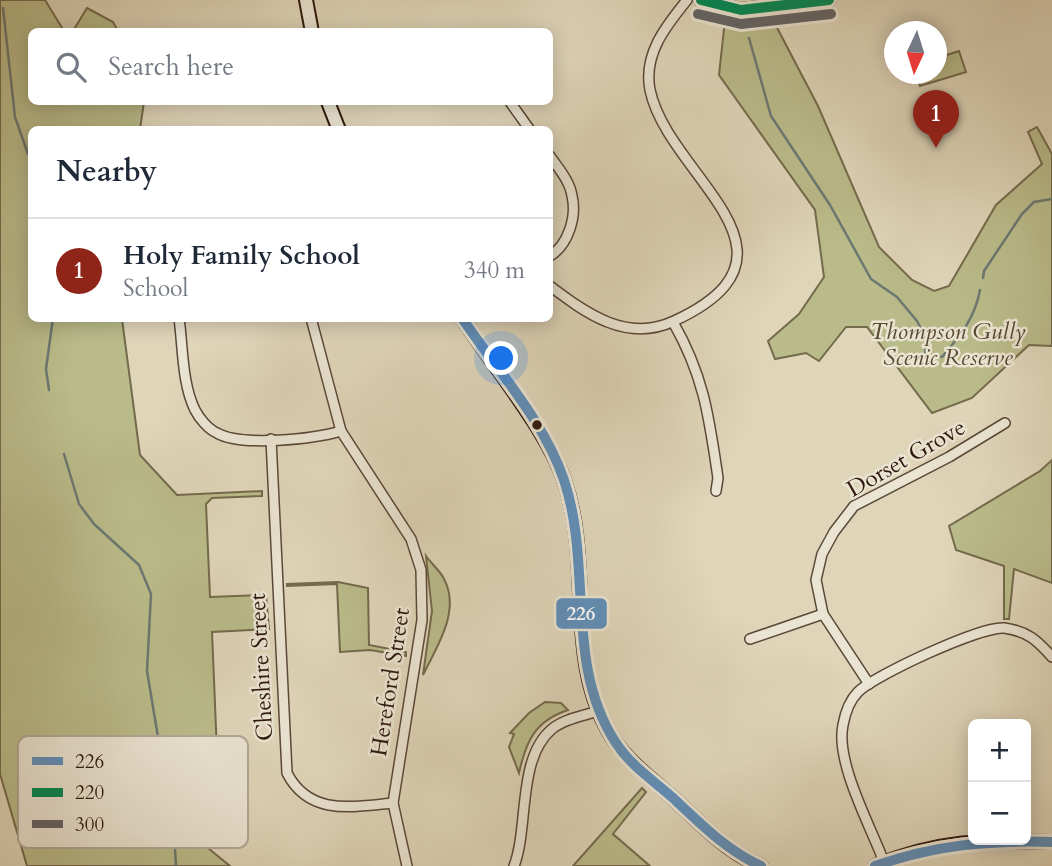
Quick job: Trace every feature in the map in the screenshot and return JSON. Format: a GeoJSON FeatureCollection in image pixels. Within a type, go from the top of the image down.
{"type":"FeatureCollection","features":[{"type":"Feature","properties":{"kind":"main road"},"geometry":{"type":"LineString","coordinates":[[306,0],[311,28]]}},
{"type":"Feature","properties":{"kind":"main road"},"geometry":{"type":"LineString","coordinates":[[701,0],[741,10],[829,0]]}},
{"type":"Feature","properties":{"kind":"main road"},"geometry":{"type":"LineString","coordinates":[[329,105],[337,126]]}},
{"type":"Feature","properties":{"kind":"main road"},"geometry":{"type":"LineString","coordinates":[[465,322],[541,435],[563,477],[575,530],[586,670],[598,711],[615,741],[633,762],[724,844],[761,866]]}},
{"type":"Feature","properties":{"kind":"main road"},"geometry":{"type":"LineString","coordinates":[[880,864],[911,852],[966,841],[1052,842]]}},
{"type":"Feature","properties":{"kind":"street"},"geometry":{"type":"LineString","coordinates":[[553,288],[575,306],[613,327],[641,330],[673,322],[713,299],[728,285],[737,262],[731,222],[671,135],[650,88],[653,48],[687,0]]}},
{"type":"Feature","properties":{"kind":"street"},"geometry":{"type":"LineString","coordinates":[[512,105],[527,126]]}},
{"type":"Feature","properties":{"kind":"street"},"geometry":{"type":"LineString","coordinates":[[553,160],[573,196],[568,236],[553,253]]}},
{"type":"Feature","properties":{"kind":"street"},"geometry":{"type":"LineString","coordinates":[[179,322],[190,397],[204,422],[218,434],[238,439],[271,439],[310,437],[341,431]]}},
{"type":"Feature","properties":{"kind":"street","name":"Hereford Street"},"geometry":{"type":"LineString","coordinates":[[312,322],[341,431],[411,539],[423,586],[422,620],[393,803],[407,866]]}},
{"type":"Feature","properties":{"kind":"street"},"geometry":{"type":"LineString","coordinates":[[673,322],[692,355],[701,378],[718,478],[716,491]]}},
{"type":"Feature","properties":{"kind":"street","name":"Dorset Grove"},"geometry":{"type":"LineString","coordinates":[[869,684],[823,614],[816,580],[822,554],[834,532],[854,506],[949,457],[1004,423]]}},
{"type":"Feature","properties":{"kind":"street","name":"Cheshire Street"},"geometry":{"type":"LineString","coordinates":[[271,439],[287,773],[294,786],[321,805],[342,808],[393,803]]}},
{"type":"Feature","properties":{"kind":"street"},"geometry":{"type":"LineString","coordinates":[[750,639],[823,614]]}},
{"type":"Feature","properties":{"kind":"street"},"geometry":{"type":"LineString","coordinates":[[880,864],[846,766],[842,746],[842,728],[847,710],[857,693],[869,684],[986,629],[1005,628],[1032,635],[1052,657]]}},
{"type":"Feature","properties":{"kind":"street"},"geometry":{"type":"LineString","coordinates":[[514,866],[530,772],[538,747],[552,729],[598,711]]}},
{"type":"Feature","properties":{"kind":"green space"},"geometry":{"type":"Polygon","coordinates":[[[0,0],[45,0],[62,28],[28,28],[28,105],[144,105],[140,126],[28,126],[28,322],[122,322],[140,455],[177,495],[262,491],[262,496],[212,498],[206,504],[210,597],[266,595],[269,629],[212,632],[216,736],[18,736],[18,835],[0,774],[0,0]]]}},
{"type":"Feature","properties":{"kind":"green space"},"geometry":{"type":"Polygon","coordinates":[[[87,8],[113,22],[116,28],[75,28],[87,8]]]}},
{"type":"Feature","properties":{"kind":"green space","name":"Thompson Gully Scenic Reserve"},"geometry":{"type":"Polygon","coordinates":[[[753,17],[773,20],[818,106],[879,247],[912,280],[934,291],[949,286],[996,205],[1042,164],[1028,132],[1037,127],[1052,154],[1052,346],[1029,345],[972,398],[932,413],[867,327],[846,327],[819,361],[806,353],[775,359],[768,341],[799,314],[824,277],[815,210],[719,75],[725,20],[753,17]]]}},
{"type":"Feature","properties":{"kind":"green space"},"geometry":{"type":"Polygon","coordinates":[[[959,51],[966,72],[947,78],[947,55],[959,51]]]}},
{"type":"Feature","properties":{"kind":"green space"},"geometry":{"type":"Polygon","coordinates":[[[1052,460],[1052,583],[1014,569],[1009,619],[1004,619],[1004,566],[956,550],[949,526],[1040,471],[1052,460]]]}},
{"type":"Feature","properties":{"kind":"green space"},"geometry":{"type":"Polygon","coordinates":[[[426,556],[443,577],[450,602],[445,628],[423,675],[432,611],[426,556]]]}},
{"type":"Feature","properties":{"kind":"green space"},"geometry":{"type":"Polygon","coordinates":[[[338,582],[368,588],[369,645],[406,652],[406,656],[370,650],[340,652],[337,584],[287,586],[338,582]]]}},
{"type":"Feature","properties":{"kind":"green space"},"geometry":{"type":"Polygon","coordinates":[[[545,702],[561,703],[568,710],[540,726],[529,742],[519,773],[509,747],[514,734],[510,733],[529,713],[545,702]]]}},
{"type":"Feature","properties":{"kind":"green space"},"geometry":{"type":"Polygon","coordinates":[[[642,788],[646,792],[613,834],[650,866],[573,866],[642,788]]]}},
{"type":"Feature","properties":{"kind":"green space"},"geometry":{"type":"Polygon","coordinates":[[[22,848],[208,848],[230,866],[27,866],[22,848]]]}},
{"type":"Feature","properties":{"kind":"waterway"},"geometry":{"type":"LineString","coordinates":[[3,8],[15,117],[28,154]]}},
{"type":"Feature","properties":{"kind":"waterway"},"geometry":{"type":"LineString","coordinates":[[749,38],[771,116],[830,205],[871,279],[897,297],[917,321],[926,338],[925,355],[942,357],[949,349],[971,318],[980,290]]}},
{"type":"Feature","properties":{"kind":"waterway"},"geometry":{"type":"LineString","coordinates":[[983,278],[984,271],[1022,214],[1034,202],[1052,199]]}},
{"type":"Feature","properties":{"kind":"waterway"},"geometry":{"type":"LineString","coordinates":[[49,390],[46,369],[52,322]]}},
{"type":"Feature","properties":{"kind":"waterway"},"geometry":{"type":"LineString","coordinates":[[64,454],[79,504],[94,524],[139,565],[151,594],[147,671],[158,736]]}},
{"type":"Feature","properties":{"kind":"waterway"},"geometry":{"type":"LineString","coordinates":[[175,848],[176,866]]}},
{"type":"Feature","properties":{"kind":"transit line","name":"220"},"geometry":{"type":"LineString","coordinates":[[701,0],[741,10],[829,0]]}},
{"type":"Feature","properties":{"kind":"transit line","name":"300"},"geometry":{"type":"LineString","coordinates":[[698,14],[741,24],[831,14]]}},
{"type":"Feature","properties":{"kind":"transit line","name":"226"},"geometry":{"type":"LineString","coordinates":[[465,322],[545,437],[564,480],[577,546],[584,648],[590,681],[600,713],[616,743],[635,766],[714,836],[761,866]]}},
{"type":"Feature","properties":{"kind":"transit line","name":"226"},"geometry":{"type":"LineString","coordinates":[[875,866],[919,853],[962,845],[1052,842]]}},
{"type":"Feature","properties":{"kind":"place","name":"Holy Family School"},"geometry":{"type":"Point","coordinates":[936,148]}}]}
